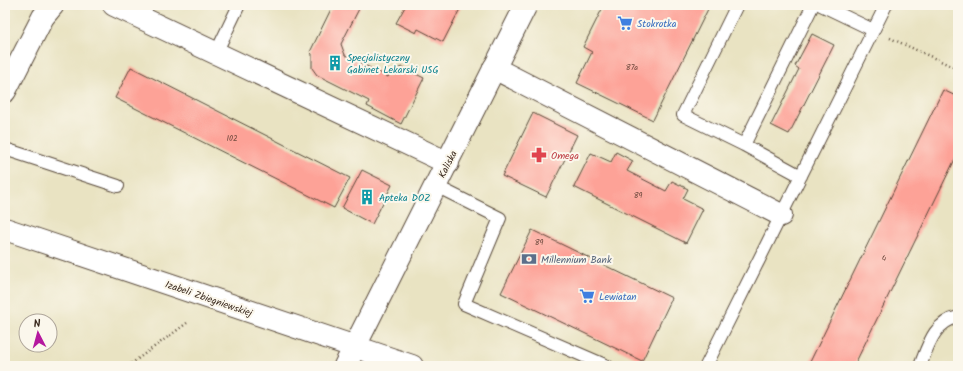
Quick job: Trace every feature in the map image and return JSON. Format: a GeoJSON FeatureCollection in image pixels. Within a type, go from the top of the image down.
{"type":"FeatureCollection","features":[{"type":"Feature","properties":{"kind":"street"},"geometry":{"type":"LineString","coordinates":[[5,91],[43,17],[53,5]]}},
{"type":"Feature","properties":{"kind":"street"},"geometry":{"type":"LineString","coordinates":[[114,5],[448,163]]}},
{"type":"Feature","properties":{"kind":"street","name":"Kaliska"},"geometry":{"type":"LineString","coordinates":[[345,366],[526,5]]}},
{"type":"Feature","properties":{"kind":"street"},"geometry":{"type":"LineString","coordinates":[[494,68],[781,215]]}},
{"type":"Feature","properties":{"kind":"street","name":"Izabeli Zbiegniewskiej"},"geometry":{"type":"LineString","coordinates":[[5,229],[412,366]]}},
{"type":"Feature","properties":{"kind":"lane"},"geometry":{"type":"LineString","coordinates":[[216,53],[239,5]]}},
{"type":"Feature","properties":{"kind":"lane"},"geometry":{"type":"LineString","coordinates":[[737,5],[683,115],[744,145],[801,176]]}},
{"type":"Feature","properties":{"kind":"lane"},"geometry":{"type":"LineString","coordinates":[[744,145],[813,5]]}},
{"type":"Feature","properties":{"kind":"lane"},"geometry":{"type":"LineString","coordinates":[[822,5],[873,30]]}},
{"type":"Feature","properties":{"kind":"lane"},"geometry":{"type":"LineString","coordinates":[[706,366],[886,5]]}},
{"type":"Feature","properties":{"kind":"lane"},"geometry":{"type":"LineString","coordinates":[[5,149],[118,186]]}},
{"type":"Feature","properties":{"kind":"lane"},"geometry":{"type":"LineString","coordinates":[[436,186],[500,218],[464,304],[607,366]]}},
{"type":"Feature","properties":{"kind":"lane"},"geometry":{"type":"LineString","coordinates":[[920,366],[934,334],[940,326],[949,319],[958,317]]}},
{"type":"Feature","properties":{"kind":"path"},"geometry":{"type":"LineString","coordinates":[[873,30],[958,69]]}},
{"type":"Feature","properties":{"kind":"path"},"geometry":{"type":"LineString","coordinates":[[128,366],[187,323]]}},
{"type":"Feature","properties":{"kind":"building","name":"Specjalistyczny Gabinet Lekarski USG"},"geometry":{"type":"Polygon","coordinates":[[[333,5],[361,5],[341,44],[345,55],[388,77],[391,71],[402,67],[424,78],[401,124],[367,106],[369,101],[317,75],[312,68],[312,54],[310,52],[333,5]]]}},
{"type":"Feature","properties":{"kind":"building"},"geometry":{"type":"Polygon","coordinates":[[[406,5],[462,5],[443,42],[418,29],[416,33],[396,23],[406,5]]]}},
{"type":"Feature","properties":{"kind":"building"},"geometry":{"type":"Polygon","coordinates":[[[604,5],[710,5],[653,120],[577,83],[592,52],[583,47],[604,5]]]}},
{"type":"Feature","properties":{"kind":"building"},"geometry":{"type":"Polygon","coordinates":[[[812,34],[834,45],[789,134],[771,125],[799,69],[795,66],[812,34]]]}},
{"type":"Feature","properties":{"kind":"building"},"geometry":{"type":"Polygon","coordinates":[[[131,67],[350,178],[334,208],[115,98],[131,67]]]}},
{"type":"Feature","properties":{"kind":"building"},"geometry":{"type":"Polygon","coordinates":[[[943,90],[958,97],[958,153],[854,366],[818,366],[810,362],[943,90]]]}},
{"type":"Feature","properties":{"kind":"building","name":"Omega"},"geometry":{"type":"Polygon","coordinates":[[[533,113],[577,135],[546,197],[502,176],[533,113]]]}},
{"type":"Feature","properties":{"kind":"building"},"geometry":{"type":"Polygon","coordinates":[[[616,152],[633,161],[627,171],[666,191],[672,181],[688,189],[683,199],[703,209],[686,243],[574,187],[591,153],[611,162],[616,152]]]}},
{"type":"Feature","properties":{"kind":"building","name":"Apteka DOZ"},"geometry":{"type":"Polygon","coordinates":[[[362,170],[392,185],[372,224],[342,208],[362,170]]]}},
{"type":"Feature","properties":{"kind":"building","name":"Lewiatan"},"geometry":{"type":"Polygon","coordinates":[[[532,230],[672,298],[642,361],[501,293],[532,230]]]}},
{"type":"Feature","properties":{"kind":"place","name":"Stokrotka"},"geometry":{"type":"Point","coordinates":[625,23]}},
{"type":"Feature","properties":{"kind":"place","name":"Specjalistyczny Gabinet Lekarski USG"},"geometry":{"type":"Point","coordinates":[335,63]}},
{"type":"Feature","properties":{"kind":"place","name":"Omega"},"geometry":{"type":"Point","coordinates":[539,155]}},
{"type":"Feature","properties":{"kind":"place","name":"Apteka DOZ"},"geometry":{"type":"Point","coordinates":[367,197]}},
{"type":"Feature","properties":{"kind":"place","name":"Millennium Bank"},"geometry":{"type":"Point","coordinates":[529,259]}},
{"type":"Feature","properties":{"kind":"place","name":"Lewiatan"},"geometry":{"type":"Point","coordinates":[587,296]}}]}
